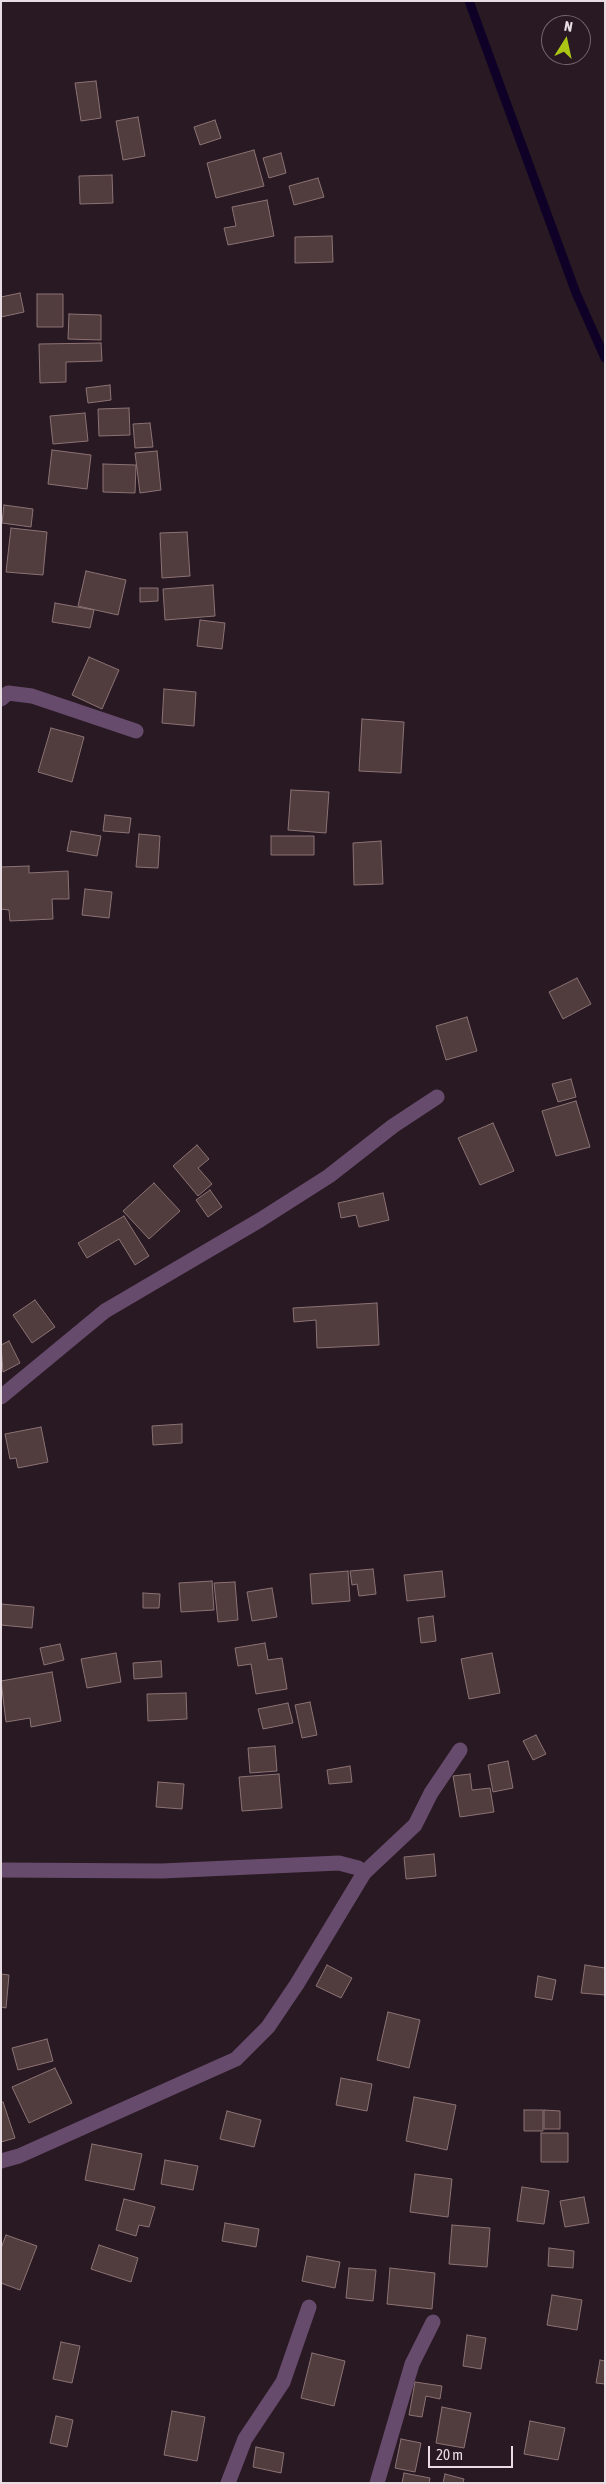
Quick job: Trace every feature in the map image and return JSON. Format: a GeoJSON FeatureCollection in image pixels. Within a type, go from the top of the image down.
{"type":"FeatureCollection","features":[{"type":"Feature","properties":{"kind":"street"},"geometry":{"type":"LineString","coordinates":[[1,699],[8,693],[32,696],[136,732]]}},
{"type":"Feature","properties":{"kind":"street"},"geometry":{"type":"LineString","coordinates":[[1,1398],[105,1311],[260,1220],[329,1176],[393,1126],[437,1097]]}},
{"type":"Feature","properties":{"kind":"street"},"geometry":{"type":"LineString","coordinates":[[1,2161],[19,2156],[236,2059],[268,2027],[288,1999],[364,1873],[415,1825],[431,1793],[460,1750]]}},
{"type":"Feature","properties":{"kind":"street"},"geometry":{"type":"LineString","coordinates":[[1,1870],[162,1871],[339,1864],[358,1868],[364,1873]]}},
{"type":"Feature","properties":{"kind":"street"},"geometry":{"type":"LineString","coordinates":[[228,2483],[244,2439],[283,2382],[309,2307]]}},
{"type":"Feature","properties":{"kind":"street"},"geometry":{"type":"LineString","coordinates":[[377,2483],[412,2364],[433,2322]]}},
{"type":"Feature","properties":{"kind":"building"},"geometry":{"type":"Polygon","coordinates":[[[96,81],[101,118],[81,121],[75,83],[96,81]]]}},
{"type":"Feature","properties":{"kind":"building"},"geometry":{"type":"Polygon","coordinates":[[[138,117],[145,156],[123,160],[116,121],[138,117]]]}},
{"type":"Feature","properties":{"kind":"building"},"geometry":{"type":"Polygon","coordinates":[[[215,120],[221,138],[200,145],[194,127],[215,120]]]}},
{"type":"Feature","properties":{"kind":"building"},"geometry":{"type":"Polygon","coordinates":[[[254,150],[264,186],[216,198],[207,163],[254,150]]]}},
{"type":"Feature","properties":{"kind":"building"},"geometry":{"type":"Polygon","coordinates":[[[281,153],[286,173],[269,178],[263,158],[281,153]]]}},
{"type":"Feature","properties":{"kind":"building"},"geometry":{"type":"Polygon","coordinates":[[[112,175],[113,203],[80,204],[79,176],[112,175]]]}},
{"type":"Feature","properties":{"kind":"building"},"geometry":{"type":"Polygon","coordinates":[[[318,178],[324,197],[294,205],[289,186],[318,178]]]}},
{"type":"Feature","properties":{"kind":"building"},"geometry":{"type":"Polygon","coordinates":[[[267,200],[274,236],[228,245],[224,228],[236,226],[232,207],[267,200]]]}},
{"type":"Feature","properties":{"kind":"building"},"geometry":{"type":"Polygon","coordinates":[[[332,236],[333,262],[295,263],[295,237],[332,236]]]}},
{"type":"Feature","properties":{"kind":"building"},"geometry":{"type":"Polygon","coordinates":[[[20,293],[24,312],[1,317],[1,297],[20,293]]]}},
{"type":"Feature","properties":{"kind":"building"},"geometry":{"type":"Polygon","coordinates":[[[37,294],[63,294],[63,327],[37,327],[37,294]]]}},
{"type":"Feature","properties":{"kind":"building"},"geometry":{"type":"Polygon","coordinates":[[[69,314],[101,315],[101,340],[68,339],[69,314]]]}},
{"type":"Feature","properties":{"kind":"building"},"geometry":{"type":"Polygon","coordinates":[[[101,343],[102,361],[66,362],[66,382],[40,383],[39,344],[101,343]]]}},
{"type":"Feature","properties":{"kind":"building"},"geometry":{"type":"Polygon","coordinates":[[[110,385],[111,400],[88,403],[86,388],[110,385]]]}},
{"type":"Feature","properties":{"kind":"building"},"geometry":{"type":"Polygon","coordinates":[[[129,408],[130,435],[99,436],[98,409],[129,408]]]}},
{"type":"Feature","properties":{"kind":"building"},"geometry":{"type":"Polygon","coordinates":[[[85,413],[88,441],[53,444],[50,416],[85,413]]]}},
{"type":"Feature","properties":{"kind":"building"},"geometry":{"type":"Polygon","coordinates":[[[150,423],[153,447],[135,448],[133,424],[150,423]]]}},
{"type":"Feature","properties":{"kind":"building"},"geometry":{"type":"Polygon","coordinates":[[[52,450],[91,455],[87,489],[48,484],[52,450]]]}},
{"type":"Feature","properties":{"kind":"building"},"geometry":{"type":"Polygon","coordinates":[[[157,451],[161,490],[140,493],[135,453],[157,451]]]}},
{"type":"Feature","properties":{"kind":"building"},"geometry":{"type":"Polygon","coordinates":[[[103,464],[136,465],[135,493],[103,492],[103,464]]]}},
{"type":"Feature","properties":{"kind":"building"},"geometry":{"type":"Polygon","coordinates":[[[4,505],[33,509],[31,527],[2,523],[4,505]]]}},
{"type":"Feature","properties":{"kind":"building"},"geometry":{"type":"Polygon","coordinates":[[[11,528],[47,532],[43,575],[6,572],[11,528]]]}},
{"type":"Feature","properties":{"kind":"building"},"geometry":{"type":"Polygon","coordinates":[[[187,532],[190,576],[162,578],[160,533],[187,532]]]}},
{"type":"Feature","properties":{"kind":"building"},"geometry":{"type":"Polygon","coordinates":[[[86,571],[126,580],[118,615],[78,606],[86,571]]]}},
{"type":"Feature","properties":{"kind":"building"},"geometry":{"type":"Polygon","coordinates":[[[213,585],[215,616],[165,620],[163,589],[213,585]]]}},
{"type":"Feature","properties":{"kind":"building"},"geometry":{"type":"Polygon","coordinates":[[[140,588],[158,588],[158,601],[140,602],[140,588]]]}},
{"type":"Feature","properties":{"kind":"building"},"geometry":{"type":"Polygon","coordinates":[[[55,603],[94,610],[90,628],[52,622],[55,603]]]}},
{"type":"Feature","properties":{"kind":"building"},"geometry":{"type":"Polygon","coordinates":[[[200,620],[225,623],[222,649],[197,646],[200,620]]]}},
{"type":"Feature","properties":{"kind":"building"},"geometry":{"type":"Polygon","coordinates":[[[89,657],[119,670],[102,709],[72,695],[89,657]]]}},
{"type":"Feature","properties":{"kind":"building"},"geometry":{"type":"Polygon","coordinates":[[[164,689],[196,692],[194,726],[162,723],[164,689]]]}},
{"type":"Feature","properties":{"kind":"building"},"geometry":{"type":"Polygon","coordinates":[[[362,719],[404,722],[401,773],[359,771],[362,719]]]}},
{"type":"Feature","properties":{"kind":"building"},"geometry":{"type":"Polygon","coordinates":[[[51,728],[84,737],[72,782],[38,772],[51,728]]]}},
{"type":"Feature","properties":{"kind":"building"},"geometry":{"type":"Polygon","coordinates":[[[291,790],[329,792],[326,833],[288,830],[291,790]]]}},
{"type":"Feature","properties":{"kind":"building"},"geometry":{"type":"Polygon","coordinates":[[[105,815],[131,818],[129,833],[103,831],[105,815]]]}},
{"type":"Feature","properties":{"kind":"building"},"geometry":{"type":"Polygon","coordinates":[[[71,831],[101,836],[97,856],[67,851],[71,831]]]}},
{"type":"Feature","properties":{"kind":"building"},"geometry":{"type":"Polygon","coordinates":[[[139,834],[160,836],[158,868],[136,867],[139,834]]]}},
{"type":"Feature","properties":{"kind":"building"},"geometry":{"type":"Polygon","coordinates":[[[271,836],[314,836],[314,855],[271,855],[271,836]]]}},
{"type":"Feature","properties":{"kind":"building"},"geometry":{"type":"Polygon","coordinates":[[[381,841],[383,884],[354,885],[353,843],[381,841]]]}},
{"type":"Feature","properties":{"kind":"building"},"geometry":{"type":"Polygon","coordinates":[[[29,866],[29,873],[68,871],[69,899],[52,899],[53,919],[10,921],[9,910],[1,909],[1,867],[29,866]]]}},
{"type":"Feature","properties":{"kind":"building"},"geometry":{"type":"Polygon","coordinates":[[[85,889],[112,892],[109,918],[82,915],[85,889]]]}},
{"type":"Feature","properties":{"kind":"building"},"geometry":{"type":"Polygon","coordinates":[[[577,978],[591,1004],[563,1019],[549,992],[577,978]]]}},
{"type":"Feature","properties":{"kind":"building"},"geometry":{"type":"Polygon","coordinates":[[[467,1017],[477,1051],[446,1060],[436,1026],[467,1017]]]}},
{"type":"Feature","properties":{"kind":"building"},"geometry":{"type":"Polygon","coordinates":[[[571,1079],[576,1097],[558,1102],[552,1084],[571,1079]]]}},
{"type":"Feature","properties":{"kind":"building"},"geometry":{"type":"Polygon","coordinates":[[[576,1101],[590,1147],[556,1156],[542,1111],[576,1101]]]}},
{"type":"Feature","properties":{"kind":"building"},"geometry":{"type":"Polygon","coordinates":[[[493,1123],[514,1171],[480,1185],[458,1138],[493,1123]]]}},
{"type":"Feature","properties":{"kind":"building"},"geometry":{"type":"Polygon","coordinates":[[[197,1145],[209,1159],[198,1168],[212,1184],[198,1196],[173,1166],[197,1145]]]}},
{"type":"Feature","properties":{"kind":"building"},"geometry":{"type":"Polygon","coordinates":[[[154,1183],[180,1211],[149,1239],[123,1211],[154,1183]]]}},
{"type":"Feature","properties":{"kind":"building"},"geometry":{"type":"Polygon","coordinates":[[[210,1190],[222,1207],[208,1217],[196,1200],[210,1190]]]}},
{"type":"Feature","properties":{"kind":"building"},"geometry":{"type":"Polygon","coordinates":[[[383,1193],[389,1220],[359,1227],[356,1215],[341,1218],[338,1203],[383,1193]]]}},
{"type":"Feature","properties":{"kind":"building"},"geometry":{"type":"Polygon","coordinates":[[[124,1216],[149,1256],[135,1265],[119,1239],[87,1258],[78,1243],[124,1216]]]}},
{"type":"Feature","properties":{"kind":"building"},"geometry":{"type":"Polygon","coordinates":[[[35,1300],[55,1327],[32,1343],[13,1315],[35,1300]]]}},
{"type":"Feature","properties":{"kind":"building"},"geometry":{"type":"Polygon","coordinates":[[[377,1303],[379,1345],[317,1348],[316,1320],[294,1322],[293,1308],[377,1303]]]}},
{"type":"Feature","properties":{"kind":"building"},"geometry":{"type":"Polygon","coordinates":[[[9,1341],[20,1363],[3,1372],[1,1345],[9,1341]]]}},
{"type":"Feature","properties":{"kind":"building"},"geometry":{"type":"Polygon","coordinates":[[[182,1424],[182,1443],[153,1445],[152,1426],[182,1424]]]}},
{"type":"Feature","properties":{"kind":"building"},"geometry":{"type":"Polygon","coordinates":[[[41,1427],[48,1462],[18,1468],[16,1458],[10,1459],[5,1434],[41,1427]]]}},
{"type":"Feature","properties":{"kind":"building"},"geometry":{"type":"Polygon","coordinates":[[[373,1569],[376,1594],[359,1596],[357,1584],[352,1585],[350,1571],[373,1569]]]}},
{"type":"Feature","properties":{"kind":"building"},"geometry":{"type":"Polygon","coordinates":[[[348,1571],[350,1601],[312,1604],[310,1574],[348,1571]]]}},
{"type":"Feature","properties":{"kind":"building"},"geometry":{"type":"Polygon","coordinates":[[[442,1571],[445,1597],[407,1601],[404,1575],[442,1571]]]}},
{"type":"Feature","properties":{"kind":"building"},"geometry":{"type":"Polygon","coordinates":[[[212,1581],[214,1610],[181,1612],[179,1583],[212,1581]]]}},
{"type":"Feature","properties":{"kind":"building"},"geometry":{"type":"Polygon","coordinates":[[[235,1582],[238,1620],[218,1622],[214,1583],[235,1582]]]}},
{"type":"Feature","properties":{"kind":"building"},"geometry":{"type":"Polygon","coordinates":[[[272,1588],[277,1617],[252,1621],[247,1592],[272,1588]]]}},
{"type":"Feature","properties":{"kind":"building"},"geometry":{"type":"Polygon","coordinates":[[[143,1593],[160,1594],[159,1608],[143,1608],[143,1593]]]}},
{"type":"Feature","properties":{"kind":"building"},"geometry":{"type":"Polygon","coordinates":[[[1,1604],[34,1607],[32,1628],[1,1625],[1,1604]]]}},
{"type":"Feature","properties":{"kind":"building"},"geometry":{"type":"Polygon","coordinates":[[[433,1616],[436,1641],[421,1643],[418,1618],[433,1616]]]}},
{"type":"Feature","properties":{"kind":"building"},"geometry":{"type":"Polygon","coordinates":[[[265,1643],[268,1660],[282,1658],[287,1689],[256,1694],[251,1664],[238,1666],[235,1648],[265,1643]]]}},
{"type":"Feature","properties":{"kind":"building"},"geometry":{"type":"Polygon","coordinates":[[[60,1644],[64,1660],[44,1665],[40,1648],[60,1644]]]}},
{"type":"Feature","properties":{"kind":"building"},"geometry":{"type":"Polygon","coordinates":[[[116,1653],[121,1682],[87,1688],[81,1659],[116,1653]]]}},
{"type":"Feature","properties":{"kind":"building"},"geometry":{"type":"Polygon","coordinates":[[[492,1653],[500,1693],[469,1699],[461,1659],[492,1653]]]}},
{"type":"Feature","properties":{"kind":"building"},"geometry":{"type":"Polygon","coordinates":[[[161,1661],[162,1677],[134,1679],[133,1663],[161,1661]]]}},
{"type":"Feature","properties":{"kind":"building"},"geometry":{"type":"Polygon","coordinates":[[[52,1672],[61,1721],[31,1727],[30,1718],[6,1722],[1,1681],[52,1672]]]}},
{"type":"Feature","properties":{"kind":"building"},"geometry":{"type":"Polygon","coordinates":[[[186,1693],[187,1719],[148,1721],[147,1694],[186,1693]]]}},
{"type":"Feature","properties":{"kind":"building"},"geometry":{"type":"Polygon","coordinates":[[[310,1702],[317,1735],[302,1738],[295,1705],[310,1702]]]}},
{"type":"Feature","properties":{"kind":"building"},"geometry":{"type":"Polygon","coordinates":[[[288,1703],[293,1723],[263,1729],[258,1709],[288,1703]]]}},
{"type":"Feature","properties":{"kind":"building"},"geometry":{"type":"Polygon","coordinates":[[[536,1735],[546,1754],[533,1760],[523,1741],[536,1735]]]}},
{"type":"Feature","properties":{"kind":"building"},"geometry":{"type":"Polygon","coordinates":[[[275,1746],[277,1771],[250,1773],[248,1748],[275,1746]]]}},
{"type":"Feature","properties":{"kind":"building"},"geometry":{"type":"Polygon","coordinates":[[[508,1761],[513,1788],[493,1792],[488,1765],[508,1761]]]}},
{"type":"Feature","properties":{"kind":"building"},"geometry":{"type":"Polygon","coordinates":[[[350,1766],[352,1782],[329,1784],[327,1770],[350,1766]]]}},
{"type":"Feature","properties":{"kind":"building"},"geometry":{"type":"Polygon","coordinates":[[[279,1774],[282,1808],[242,1811],[239,1777],[279,1774]]]}},
{"type":"Feature","properties":{"kind":"building"},"geometry":{"type":"Polygon","coordinates":[[[470,1774],[472,1790],[490,1788],[494,1812],[460,1817],[453,1776],[470,1774]]]}},
{"type":"Feature","properties":{"kind":"building"},"geometry":{"type":"Polygon","coordinates":[[[158,1782],[184,1784],[182,1809],[156,1807],[158,1782]]]}},
{"type":"Feature","properties":{"kind":"building"},"geometry":{"type":"Polygon","coordinates":[[[434,1854],[436,1876],[406,1879],[404,1857],[434,1854]]]}},
{"type":"Feature","properties":{"kind":"building"},"geometry":{"type":"Polygon","coordinates":[[[327,1965],[352,1978],[341,1998],[316,1986],[327,1965]]]}},
{"type":"Feature","properties":{"kind":"building"},"geometry":{"type":"Polygon","coordinates":[[[585,1965],[605,1968],[605,1995],[581,1993],[585,1965]]]}},
{"type":"Feature","properties":{"kind":"building"},"geometry":{"type":"Polygon","coordinates":[[[1,1974],[9,1975],[6,2008],[1,2007],[1,1974]]]}},
{"type":"Feature","properties":{"kind":"building"},"geometry":{"type":"Polygon","coordinates":[[[538,1976],[556,1980],[552,2000],[535,1997],[538,1976]]]}},
{"type":"Feature","properties":{"kind":"building"},"geometry":{"type":"Polygon","coordinates":[[[388,2012],[420,2020],[409,2068],[377,2060],[388,2012]]]}},
{"type":"Feature","properties":{"kind":"building"},"geometry":{"type":"Polygon","coordinates":[[[47,2039],[53,2061],[18,2070],[12,2048],[47,2039]]]}},
{"type":"Feature","properties":{"kind":"building"},"geometry":{"type":"Polygon","coordinates":[[[55,2068],[72,2103],[29,2123],[12,2087],[55,2068]]]}},
{"type":"Feature","properties":{"kind":"building"},"geometry":{"type":"Polygon","coordinates":[[[341,2078],[372,2084],[367,2111],[336,2105],[341,2078]]]}},
{"type":"Feature","properties":{"kind":"building"},"geometry":{"type":"Polygon","coordinates":[[[414,2097],[456,2105],[447,2150],[406,2141],[414,2097]]]}},
{"type":"Feature","properties":{"kind":"building"},"geometry":{"type":"Polygon","coordinates":[[[3,2102],[15,2138],[1,2142],[1,2103],[3,2102]]]}},
{"type":"Feature","properties":{"kind":"building"},"geometry":{"type":"Polygon","coordinates":[[[524,2110],[543,2110],[543,2131],[524,2131],[524,2110]]]}},
{"type":"Feature","properties":{"kind":"building"},"geometry":{"type":"Polygon","coordinates":[[[544,2110],[560,2111],[560,2129],[544,2129],[544,2110]]]}},
{"type":"Feature","properties":{"kind":"building"},"geometry":{"type":"Polygon","coordinates":[[[227,2111],[261,2120],[254,2147],[220,2139],[227,2111]]]}},
{"type":"Feature","properties":{"kind":"building"},"geometry":{"type":"Polygon","coordinates":[[[541,2133],[568,2133],[568,2162],[541,2162],[541,2133]]]}},
{"type":"Feature","properties":{"kind":"building"},"geometry":{"type":"Polygon","coordinates":[[[92,2144],[142,2154],[134,2190],[85,2180],[92,2144]]]}},
{"type":"Feature","properties":{"kind":"building"},"geometry":{"type":"Polygon","coordinates":[[[165,2160],[198,2166],[193,2190],[161,2184],[165,2160]]]}},
{"type":"Feature","properties":{"kind":"building"},"geometry":{"type":"Polygon","coordinates":[[[415,2174],[452,2179],[448,2217],[410,2212],[415,2174]]]}},
{"type":"Feature","properties":{"kind":"building"},"geometry":{"type":"Polygon","coordinates":[[[522,2187],[549,2191],[544,2224],[517,2221],[522,2187]]]}},
{"type":"Feature","properties":{"kind":"building"},"geometry":{"type":"Polygon","coordinates":[[[584,2197],[589,2223],[565,2227],[560,2201],[584,2197]]]}},
{"type":"Feature","properties":{"kind":"building"},"geometry":{"type":"Polygon","coordinates":[[[124,2199],[155,2207],[149,2227],[139,2225],[136,2236],[116,2230],[124,2199]]]}},
{"type":"Feature","properties":{"kind":"building"},"geometry":{"type":"Polygon","coordinates":[[[225,2223],[259,2229],[256,2247],[222,2241],[225,2223]]]}},
{"type":"Feature","properties":{"kind":"building"},"geometry":{"type":"Polygon","coordinates":[[[452,2225],[490,2228],[487,2267],[449,2264],[452,2225]]]}},
{"type":"Feature","properties":{"kind":"building"},"geometry":{"type":"Polygon","coordinates":[[[6,2235],[37,2246],[20,2290],[1,2283],[1,2248],[6,2235]]]}},
{"type":"Feature","properties":{"kind":"building"},"geometry":{"type":"Polygon","coordinates":[[[99,2245],[138,2258],[131,2282],[91,2269],[99,2245]]]}},
{"type":"Feature","properties":{"kind":"building"},"geometry":{"type":"Polygon","coordinates":[[[549,2248],[574,2251],[573,2268],[548,2266],[549,2248]]]}},
{"type":"Feature","properties":{"kind":"building"},"geometry":{"type":"Polygon","coordinates":[[[307,2256],[340,2262],[335,2288],[302,2281],[307,2256]]]}},
{"type":"Feature","properties":{"kind":"building"},"geometry":{"type":"Polygon","coordinates":[[[349,2268],[376,2270],[373,2301],[346,2298],[349,2268]]]}},
{"type":"Feature","properties":{"kind":"building"},"geometry":{"type":"Polygon","coordinates":[[[390,2268],[435,2273],[432,2309],[387,2304],[390,2268]]]}},
{"type":"Feature","properties":{"kind":"building"},"geometry":{"type":"Polygon","coordinates":[[[552,2295],[582,2300],[577,2330],[547,2325],[552,2295]]]}},
{"type":"Feature","properties":{"kind":"building"},"geometry":{"type":"Polygon","coordinates":[[[467,2335],[486,2338],[481,2369],[463,2366],[467,2335]]]}},
{"type":"Feature","properties":{"kind":"building"},"geometry":{"type":"Polygon","coordinates":[[[61,2342],[80,2346],[72,2383],[53,2379],[61,2342]]]}},
{"type":"Feature","properties":{"kind":"building"},"geometry":{"type":"Polygon","coordinates":[[[312,2353],[345,2361],[334,2406],[301,2398],[312,2353]]]}},
{"type":"Feature","properties":{"kind":"building"},"geometry":{"type":"Polygon","coordinates":[[[600,2360],[605,2361],[605,2384],[596,2383],[600,2360]]]}},
{"type":"Feature","properties":{"kind":"building"},"geometry":{"type":"Polygon","coordinates":[[[415,2382],[442,2386],[440,2399],[426,2396],[422,2417],[409,2415],[415,2382]]]}},
{"type":"Feature","properties":{"kind":"building"},"geometry":{"type":"Polygon","coordinates":[[[442,2407],[471,2413],[464,2448],[436,2443],[442,2407]]]}},
{"type":"Feature","properties":{"kind":"building"},"geometry":{"type":"Polygon","coordinates":[[[172,2411],[205,2417],[197,2461],[164,2455],[172,2411]]]}},
{"type":"Feature","properties":{"kind":"building"},"geometry":{"type":"Polygon","coordinates":[[[56,2416],[73,2420],[67,2447],[50,2443],[56,2416]]]}},
{"type":"Feature","properties":{"kind":"building"},"geometry":{"type":"Polygon","coordinates":[[[530,2421],[565,2428],[558,2460],[524,2454],[530,2421]]]}},
{"type":"Feature","properties":{"kind":"building"},"geometry":{"type":"Polygon","coordinates":[[[401,2439],[421,2443],[415,2472],[395,2468],[401,2439]]]}},
{"type":"Feature","properties":{"kind":"building"},"geometry":{"type":"Polygon","coordinates":[[[256,2447],[284,2453],[281,2473],[253,2467],[256,2447]]]}},
{"type":"Feature","properties":{"kind":"building"},"geometry":{"type":"Polygon","coordinates":[[[404,2473],[430,2478],[429,2483],[402,2483],[404,2473]]]}},
{"type":"Feature","properties":{"kind":"building"},"geometry":{"type":"Polygon","coordinates":[[[445,2474],[464,2479],[463,2483],[443,2483],[445,2474]]]}},
{"type":"Feature","properties":{"kind":"waterway"},"geometry":{"type":"LineString","coordinates":[[469,1],[576,293],[605,358]]}}]}
